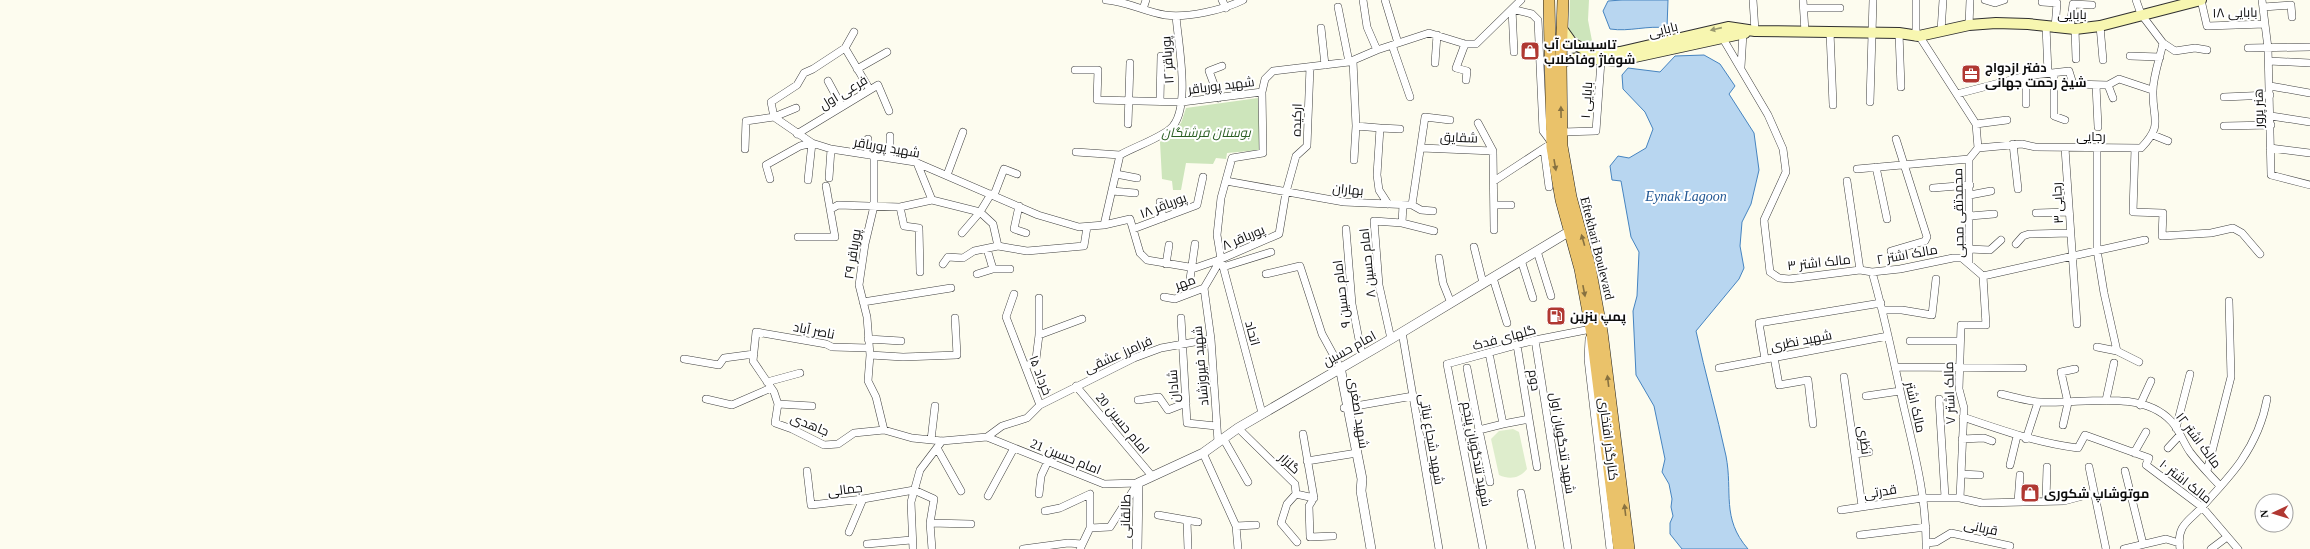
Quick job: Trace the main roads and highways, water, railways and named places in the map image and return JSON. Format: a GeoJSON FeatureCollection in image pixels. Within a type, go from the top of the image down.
{"type":"FeatureCollection","features":[{"type":"Feature","properties":{"kind":"highway","name":"Eftekhari Boulevard"},"geometry":{"type":"LineString","coordinates":[[1549,0],[1548,146],[1580,269],[1592,331],[1619,549]]}},
{"type":"Feature","properties":{"kind":"highway","name":"Eftekhari Boulevard"},"geometry":{"type":"LineString","coordinates":[[1563,0],[1561,63],[1562,132],[1571,197],[1590,267],[1602,332],[1629,549]]}},
{"type":"Feature","properties":{"kind":"main road","name":"بابایی"},"geometry":{"type":"LineString","coordinates":[[1562,29],[1576,45],[1592,53],[1611,54],[1728,27],[1755,31],[1916,34],[1941,31],[1969,25],[1996,23],[2073,29],[2100,26],[2141,14],[2201,0]]}},
{"type":"Feature","properties":{"kind":"main road","name":"بابایی"},"geometry":{"type":"LineString","coordinates":[[1561,63],[1573,58],[1601,61],[1621,60],[1722,36],[1755,31]]}},
{"type":"Feature","properties":{"kind":"main road"},"geometry":{"type":"LineString","coordinates":[[1573,58],[1571,52],[1573,47],[1576,45]]}},
{"type":"Feature","properties":{"kind":"water"},"geometry":{"type":"Polygon","coordinates":[[[1668,0],[1667,28],[1653,27],[1625,30],[1610,29],[1603,11],[1608,1],[1668,0]]]}},
{"type":"Feature","properties":{"kind":"water","name":"Eynak Lagoon"},"geometry":{"type":"Polygon","coordinates":[[[1704,55],[1720,64],[1735,86],[1729,94],[1754,133],[1759,170],[1751,204],[1742,222],[1740,246],[1744,268],[1739,279],[1696,331],[1726,456],[1731,515],[1734,526],[1740,538],[1748,549],[1682,549],[1670,534],[1670,523],[1673,516],[1671,507],[1672,499],[1669,484],[1662,472],[1665,459],[1654,406],[1636,375],[1633,311],[1637,296],[1639,252],[1631,237],[1621,181],[1612,180],[1610,166],[1618,156],[1629,158],[1646,148],[1653,129],[1645,112],[1623,89],[1622,75],[1628,68],[1660,72],[1675,56],[1704,55]]]}},
{"type":"Feature","properties":{"kind":"place","name":"تاسیسات آب شوفاژ وفاضلاب"},"geometry":{"type":"Point","coordinates":[1530,51]}},
{"type":"Feature","properties":{"kind":"place","name":"دفتر ازدواج شیخ رحمت جهانی"},"geometry":{"type":"Point","coordinates":[1971,74]}},
{"type":"Feature","properties":{"kind":"place","name":"پمپ بنزین"},"geometry":{"type":"Point","coordinates":[1556,316]}},
{"type":"Feature","properties":{"kind":"place","name":"موتوشاپ شکوری"},"geometry":{"type":"Point","coordinates":[2030,493]}},
{"type":"Feature","properties":{"kind":"park label","name":"بوستان فرشتگان"},"geometry":{"type":"Point","coordinates":[1206,132]}}]}
